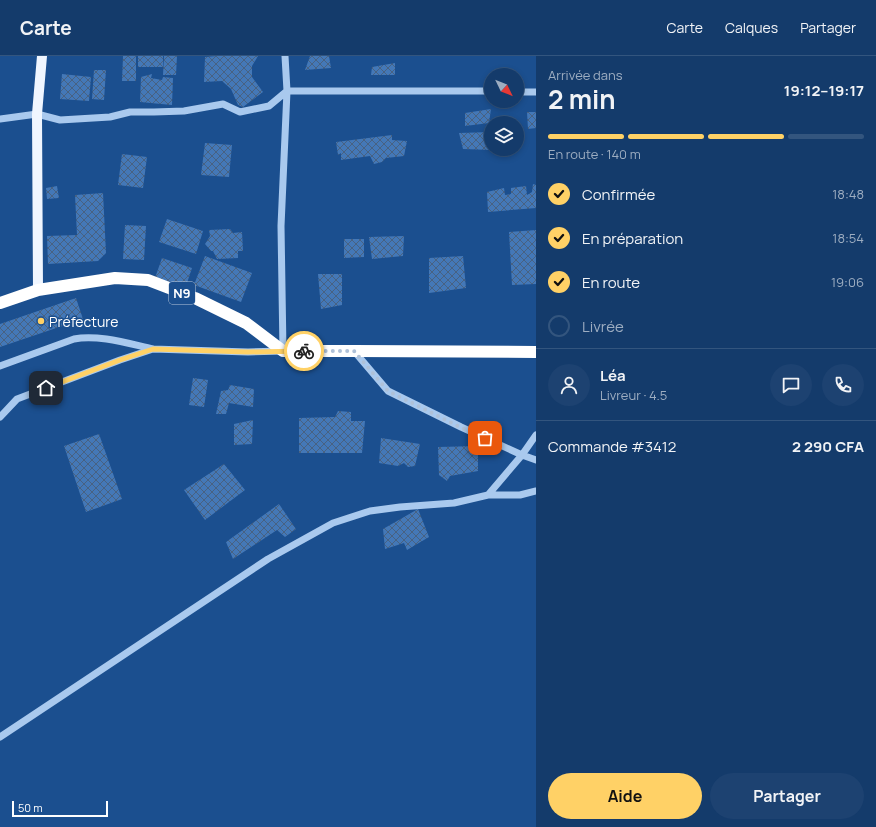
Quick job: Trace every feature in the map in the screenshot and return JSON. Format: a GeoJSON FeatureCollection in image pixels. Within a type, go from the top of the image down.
{"type":"FeatureCollection","features":[{"type":"Feature","properties":{"kind":"highway","name":"N9"},"geometry":{"type":"LineString","coordinates":[[0,303],[38,290],[115,278],[148,280],[195,298],[246,323],[282,351]]}},
{"type":"Feature","properties":{"kind":"highway"},"geometry":{"type":"LineString","coordinates":[[282,351],[536,352]]}},
{"type":"Feature","properties":{"kind":"main road"},"geometry":{"type":"LineString","coordinates":[[38,290],[37,114],[42,56]]}},
{"type":"Feature","properties":{"kind":"street"},"geometry":{"type":"LineString","coordinates":[[0,366],[83,337],[116,341],[153,349],[248,352],[282,351],[281,226],[287,91],[285,56]]}},
{"type":"Feature","properties":{"kind":"street"},"geometry":{"type":"LineString","coordinates":[[0,119],[37,114],[60,120],[110,117],[130,112],[184,111],[223,104],[240,112],[269,106],[287,91],[484,92]]}},
{"type":"Feature","properties":{"kind":"street"},"geometry":{"type":"LineString","coordinates":[[524,92],[536,92]]}},
{"type":"Feature","properties":{"kind":"street"},"geometry":{"type":"LineString","coordinates":[[0,417],[17,399],[153,349]]}},
{"type":"Feature","properties":{"kind":"street"},"geometry":{"type":"LineString","coordinates":[[354,351],[388,391],[460,427],[536,460]]}},
{"type":"Feature","properties":{"kind":"street"},"geometry":{"type":"LineString","coordinates":[[488,495],[522,455],[536,435]]}},
{"type":"Feature","properties":{"kind":"street"},"geometry":{"type":"LineString","coordinates":[[0,737],[268,559],[333,523],[370,510],[454,504],[488,495],[520,494],[536,491]]}},
{"type":"Feature","properties":{"kind":"building"},"geometry":{"type":"Polygon","coordinates":[[[123,56],[136,56],[136,81],[122,81],[123,56]]]}},
{"type":"Feature","properties":{"kind":"building"},"geometry":{"type":"Polygon","coordinates":[[[138,56],[163,56],[163,67],[138,67],[138,56]]]}},
{"type":"Feature","properties":{"kind":"building"},"geometry":{"type":"Polygon","coordinates":[[[164,56],[177,56],[176,75],[163,75],[164,56]]]}},
{"type":"Feature","properties":{"kind":"building"},"geometry":{"type":"Polygon","coordinates":[[[258,56],[252,66],[252,77],[263,92],[243,107],[238,105],[231,89],[222,81],[204,82],[205,57],[258,56]]]}},
{"type":"Feature","properties":{"kind":"building"},"geometry":{"type":"Polygon","coordinates":[[[310,56],[329,56],[331,68],[305,70],[310,56]]]}},
{"type":"Feature","properties":{"kind":"building"},"geometry":{"type":"Polygon","coordinates":[[[395,63],[395,75],[371,75],[372,67],[395,63]]]}},
{"type":"Feature","properties":{"kind":"building"},"geometry":{"type":"Polygon","coordinates":[[[94,70],[106,70],[104,100],[92,99],[94,70]]]}},
{"type":"Feature","properties":{"kind":"building"},"geometry":{"type":"Polygon","coordinates":[[[62,74],[91,77],[89,101],[60,99],[62,74]]]}},
{"type":"Feature","properties":{"kind":"building"},"geometry":{"type":"Polygon","coordinates":[[[152,74],[151,78],[162,80],[163,77],[173,78],[172,105],[140,102],[141,77],[152,74]]]}},
{"type":"Feature","properties":{"kind":"building"},"geometry":{"type":"Polygon","coordinates":[[[491,109],[490,116],[484,116],[484,124],[465,126],[465,113],[491,109]]]}},
{"type":"Feature","properties":{"kind":"building"},"geometry":{"type":"Polygon","coordinates":[[[527,112],[536,112],[536,128],[528,129],[527,112]]]}},
{"type":"Feature","properties":{"kind":"building"},"geometry":{"type":"Polygon","coordinates":[[[484,132],[484,150],[463,149],[459,133],[484,132]]]}},
{"type":"Feature","properties":{"kind":"building"},"geometry":{"type":"Polygon","coordinates":[[[392,135],[392,140],[407,141],[404,156],[386,158],[382,162],[374,164],[370,156],[341,160],[341,153],[338,155],[336,142],[392,135]]]}},
{"type":"Feature","properties":{"kind":"building"},"geometry":{"type":"Polygon","coordinates":[[[205,143],[232,145],[229,177],[201,175],[205,143]]]}},
{"type":"Feature","properties":{"kind":"building"},"geometry":{"type":"Polygon","coordinates":[[[122,154],[147,157],[143,188],[118,185],[122,154]]]}},
{"type":"Feature","properties":{"kind":"building"},"geometry":{"type":"Polygon","coordinates":[[[533,184],[536,185],[536,208],[488,212],[487,192],[504,188],[505,195],[511,194],[511,188],[526,186],[527,195],[532,192],[533,184]]]}},
{"type":"Feature","properties":{"kind":"building"},"geometry":{"type":"Polygon","coordinates":[[[57,186],[59,198],[47,199],[46,188],[57,186]]]}},
{"type":"Feature","properties":{"kind":"building"},"geometry":{"type":"Polygon","coordinates":[[[103,193],[106,253],[98,261],[48,264],[47,236],[77,235],[75,195],[103,193]]]}},
{"type":"Feature","properties":{"kind":"building"},"geometry":{"type":"Polygon","coordinates":[[[167,219],[203,231],[196,254],[159,242],[167,219]]]}},
{"type":"Feature","properties":{"kind":"building"},"geometry":{"type":"Polygon","coordinates":[[[125,225],[146,226],[144,260],[123,259],[125,225]]]}},
{"type":"Feature","properties":{"kind":"building"},"geometry":{"type":"Polygon","coordinates":[[[230,229],[233,233],[242,232],[243,251],[238,251],[238,258],[217,259],[213,251],[211,251],[205,244],[210,236],[209,230],[230,229]]]}},
{"type":"Feature","properties":{"kind":"building"},"geometry":{"type":"Polygon","coordinates":[[[536,230],[536,284],[512,285],[509,232],[536,230]]]}},
{"type":"Feature","properties":{"kind":"building"},"geometry":{"type":"Polygon","coordinates":[[[404,236],[403,256],[372,259],[369,237],[404,236]]]}},
{"type":"Feature","properties":{"kind":"building"},"geometry":{"type":"Polygon","coordinates":[[[344,239],[364,239],[364,257],[344,258],[344,239]]]}},
{"type":"Feature","properties":{"kind":"building"},"geometry":{"type":"Polygon","coordinates":[[[205,256],[252,273],[241,302],[194,285],[205,256]]]}},
{"type":"Feature","properties":{"kind":"building"},"geometry":{"type":"Polygon","coordinates":[[[463,256],[466,288],[429,293],[429,258],[463,256]]]}},
{"type":"Feature","properties":{"kind":"building"},"geometry":{"type":"Polygon","coordinates":[[[162,258],[192,268],[185,289],[155,278],[162,258]]]}},
{"type":"Feature","properties":{"kind":"building"},"geometry":{"type":"Polygon","coordinates":[[[318,274],[342,274],[342,305],[321,309],[318,274]]]}},
{"type":"Feature","properties":{"kind":"building","name":"Préfecture"},"geometry":{"type":"Polygon","coordinates":[[[76,298],[83,319],[0,347],[0,324],[76,298]]]}},
{"type":"Feature","properties":{"kind":"building"},"geometry":{"type":"Polygon","coordinates":[[[193,378],[208,380],[204,407],[189,405],[193,378]]]}},
{"type":"Feature","properties":{"kind":"building"},"geometry":{"type":"Polygon","coordinates":[[[230,385],[254,389],[253,407],[229,403],[226,414],[216,414],[221,391],[228,390],[230,385]]]}},
{"type":"Feature","properties":{"kind":"building"},"geometry":{"type":"Polygon","coordinates":[[[338,411],[351,412],[351,421],[365,421],[362,453],[299,453],[299,418],[335,417],[338,411]]]}},
{"type":"Feature","properties":{"kind":"building"},"geometry":{"type":"Polygon","coordinates":[[[253,420],[252,444],[234,445],[234,424],[253,420]]]}},
{"type":"Feature","properties":{"kind":"building"},"geometry":{"type":"Polygon","coordinates":[[[99,434],[122,499],[86,512],[64,446],[99,434]]]}},
{"type":"Feature","properties":{"kind":"building"},"geometry":{"type":"Polygon","coordinates":[[[381,438],[420,444],[415,466],[408,467],[404,463],[398,466],[379,463],[381,438]]]}},
{"type":"Feature","properties":{"kind":"building"},"geometry":{"type":"Polygon","coordinates":[[[478,446],[478,471],[450,476],[447,481],[439,475],[438,447],[478,446]]]}},
{"type":"Feature","properties":{"kind":"building"},"geometry":{"type":"Polygon","coordinates":[[[224,464],[245,490],[205,520],[184,490],[224,464]]]}},
{"type":"Feature","properties":{"kind":"building"},"geometry":{"type":"Polygon","coordinates":[[[279,504],[296,529],[285,537],[277,530],[233,559],[226,542],[279,504]]]}},
{"type":"Feature","properties":{"kind":"building"},"geometry":{"type":"Polygon","coordinates":[[[418,509],[429,537],[407,550],[404,543],[385,549],[383,529],[418,509]]]}},
{"type":"Feature","properties":{"kind":"way so far"},"geometry":{"type":"LineString","coordinates":[[304,351],[354,351],[388,391],[485,438]]}},
{"type":"Feature","properties":{"kind":"place","name":"Préfecture"},"geometry":{"type":"Point","coordinates":[41,321]}},
{"type":"Feature","properties":{"kind":"route"},"geometry":{"type":"LineString","coordinates":[[46,388],[153,349],[248,352],[304,351]]}}]}
